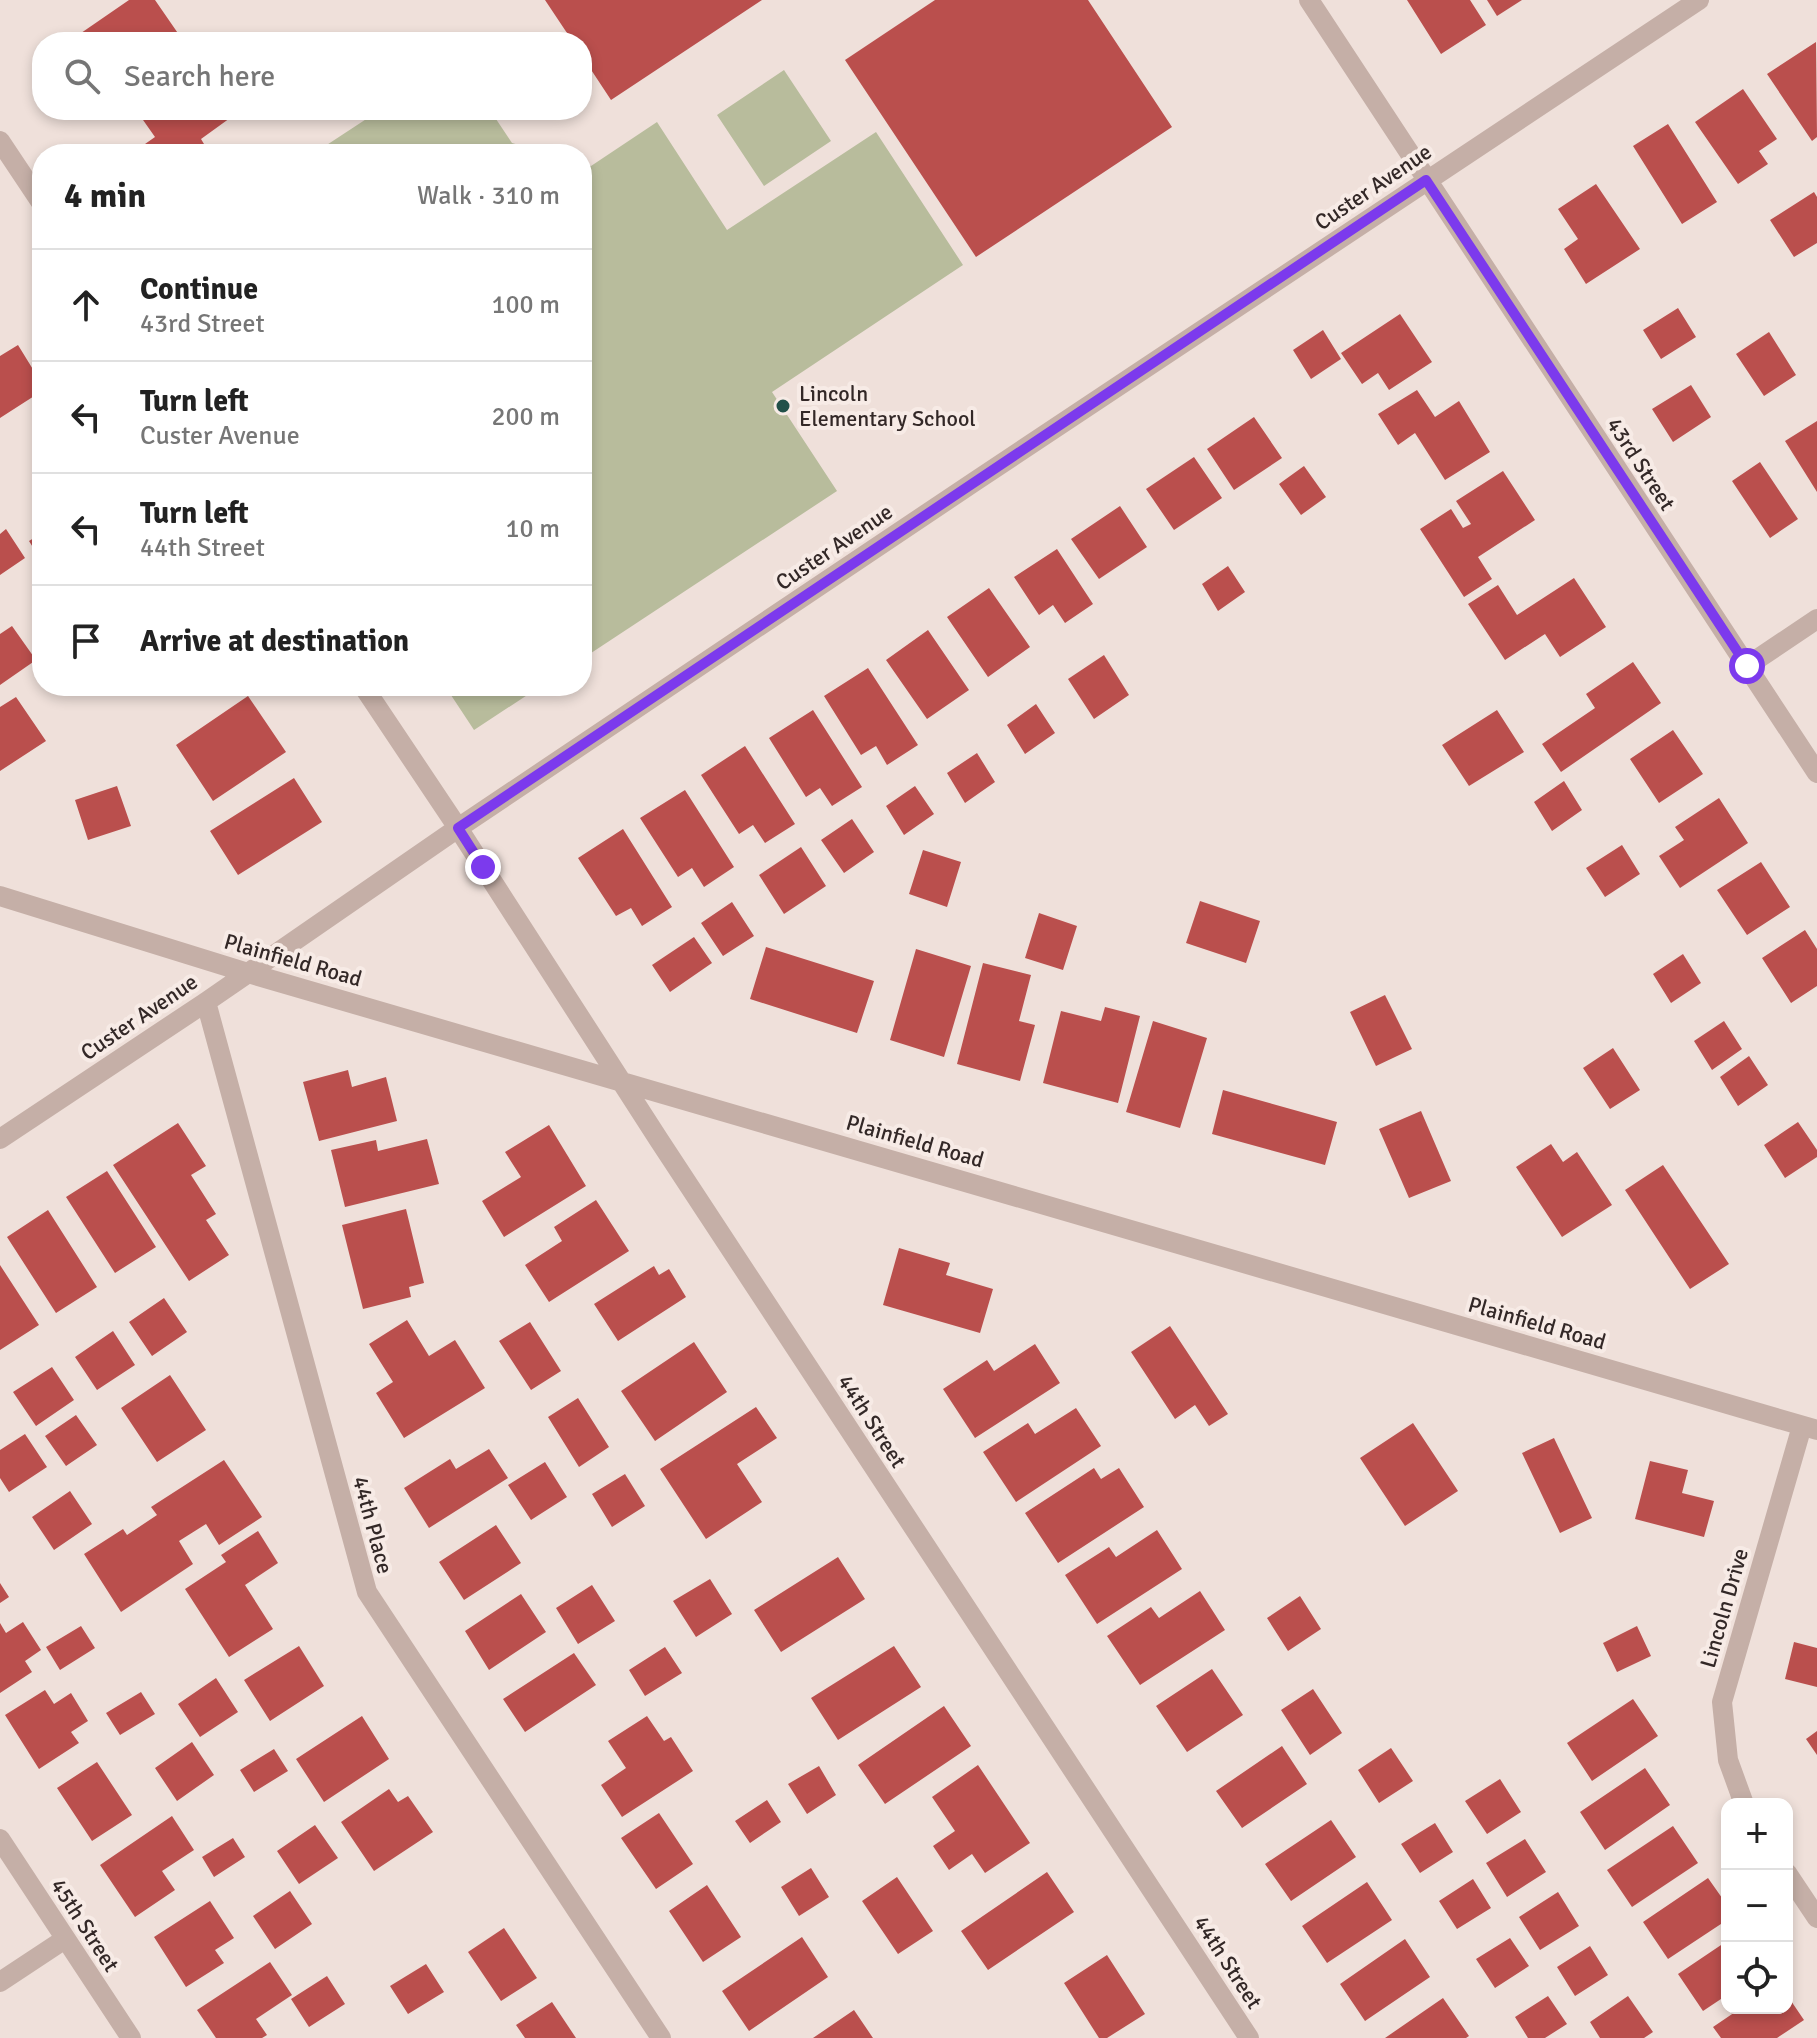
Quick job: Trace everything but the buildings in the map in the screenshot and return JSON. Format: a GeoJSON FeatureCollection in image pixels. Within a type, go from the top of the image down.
{"type":"FeatureCollection","features":[{"type":"Feature","properties":{"kind":"street","name":"43rd Street"},"geometry":{"type":"LineString","coordinates":[[1309,0],[1817,773]]}},
{"type":"Feature","properties":{"kind":"street","name":"Custer Avenue"},"geometry":{"type":"LineString","coordinates":[[0,1139],[458,828],[1699,0]]}},
{"type":"Feature","properties":{"kind":"street"},"geometry":{"type":"LineString","coordinates":[[0,141],[32,189]]}},
{"type":"Feature","properties":{"kind":"street"},"geometry":{"type":"LineString","coordinates":[[1747,666],[1817,619]]}},
{"type":"Feature","properties":{"kind":"street","name":"44th Street"},"geometry":{"type":"LineString","coordinates":[[370,696],[1249,2038]]}},
{"type":"Feature","properties":{"kind":"street","name":"Plainfield Road"},"geometry":{"type":"LineString","coordinates":[[0,896],[248,973],[1810,1428]]}},
{"type":"Feature","properties":{"kind":"street","name":"44th Place"},"geometry":{"type":"LineString","coordinates":[[206,1002],[367,1592],[661,2038]]}},
{"type":"Feature","properties":{"kind":"street","name":"Lincoln Drive"},"geometry":{"type":"LineString","coordinates":[[1742,1798],[1728,1760],[1722,1702],[1810,1428]]}},
{"type":"Feature","properties":{"kind":"street","name":"45th Street"},"geometry":{"type":"LineString","coordinates":[[0,1839],[131,2038]]}},
{"type":"Feature","properties":{"kind":"street"},"geometry":{"type":"LineString","coordinates":[[1793,1882],[1817,1918]]}},
{"type":"Feature","properties":{"kind":"street"},"geometry":{"type":"LineString","coordinates":[[0,1982],[65,1939]]}},
{"type":"Feature","properties":{"kind":"green space"},"geometry":{"type":"Polygon","coordinates":[[[784,70],[831,141],[764,186],[717,115],[784,70]]]}},
{"type":"Feature","properties":{"kind":"green space"},"geometry":{"type":"Polygon","coordinates":[[[365,120],[497,120],[515,144],[328,144],[365,120]]]}},
{"type":"Feature","properties":{"kind":"green space"},"geometry":{"type":"Polygon","coordinates":[[[657,122],[727,230],[876,132],[963,265],[772,392],[837,491],[592,652],[592,165],[657,122]]]}},
{"type":"Feature","properties":{"kind":"green space"},"geometry":{"type":"Polygon","coordinates":[[[452,696],[526,696],[474,730],[452,696]]]}},
{"type":"Feature","properties":{"kind":"place","name":"Lincoln Elementary School"},"geometry":{"type":"Point","coordinates":[783,406]}},
{"type":"Feature","properties":{"kind":"route"},"geometry":{"type":"LineString","coordinates":[[483,867],[458,828],[1426,180],[1747,666]]}}]}
